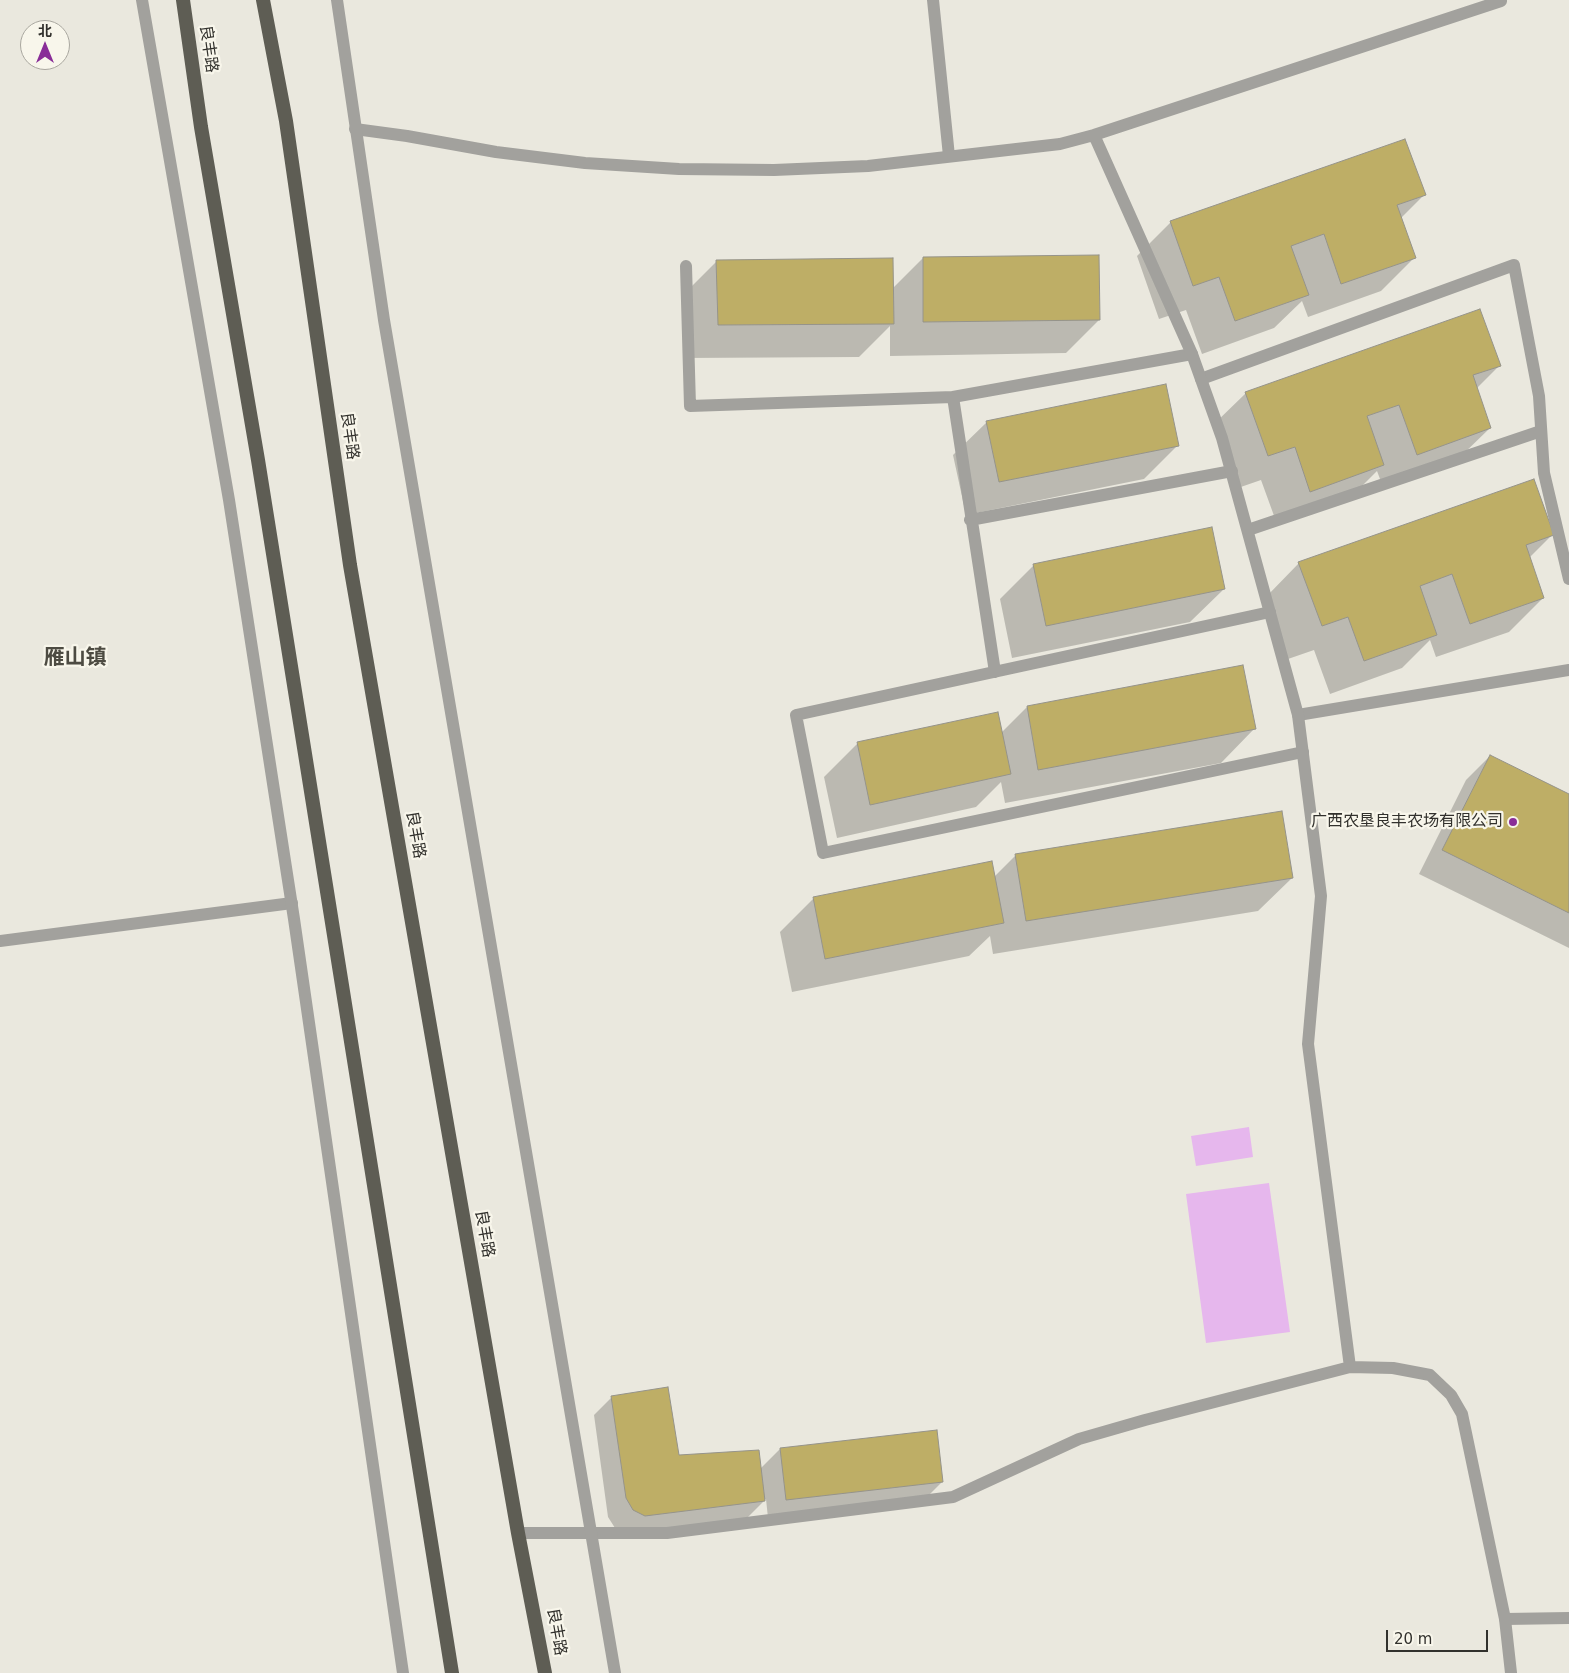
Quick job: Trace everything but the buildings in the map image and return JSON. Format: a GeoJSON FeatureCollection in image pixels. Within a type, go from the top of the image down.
{"type":"FeatureCollection","features":[{"type":"Feature","properties":{"kind":"highway","name":"良丰路"},"geometry":{"type":"LineString","coordinates":[[183,0],[201,127],[258,460],[452,1673]]}},
{"type":"Feature","properties":{"kind":"highway","name":"良丰路"},"geometry":{"type":"LineString","coordinates":[[263,0],[286,122],[350,565],[518,1533],[546,1673]]}},
{"type":"Feature","properties":{"kind":"street"},"geometry":{"type":"LineString","coordinates":[[142,0],[229,500],[292,902],[403,1673]]}},
{"type":"Feature","properties":{"kind":"street"},"geometry":{"type":"LineString","coordinates":[[337,0],[384,320],[615,1673]]}},
{"type":"Feature","properties":{"kind":"street"},"geometry":{"type":"LineString","coordinates":[[933,0],[948,156]]}},
{"type":"Feature","properties":{"kind":"street"},"geometry":{"type":"LineString","coordinates":[[355,130],[408,136],[496,152],[585,163],[679,169],[774,170],[868,166],[1060,144],[1094,135],[1501,1]]}},
{"type":"Feature","properties":{"kind":"street"},"geometry":{"type":"LineString","coordinates":[[1094,135],[1192,354],[1222,438],[1298,715],[1321,896],[1308,1044],[1350,1367]]}},
{"type":"Feature","properties":{"kind":"street"},"geometry":{"type":"LineString","coordinates":[[1201,379],[1514,264],[1539,396],[1544,473],[1569,579]]}},
{"type":"Feature","properties":{"kind":"street"},"geometry":{"type":"LineString","coordinates":[[686,266],[690,406],[953,397],[1192,354]]}},
{"type":"Feature","properties":{"kind":"street"},"geometry":{"type":"LineString","coordinates":[[953,397],[994,672]]}},
{"type":"Feature","properties":{"kind":"street"},"geometry":{"type":"LineString","coordinates":[[1248,530],[1541,431]]}},
{"type":"Feature","properties":{"kind":"street"},"geometry":{"type":"LineString","coordinates":[[970,520],[1232,471]]}},
{"type":"Feature","properties":{"kind":"street"},"geometry":{"type":"LineString","coordinates":[[1270,612],[796,715],[823,853],[1303,752]]}},
{"type":"Feature","properties":{"kind":"street"},"geometry":{"type":"LineString","coordinates":[[1298,715],[1569,670]]}},
{"type":"Feature","properties":{"kind":"street"},"geometry":{"type":"LineString","coordinates":[[0,941],[292,902]]}},
{"type":"Feature","properties":{"kind":"street"},"geometry":{"type":"LineString","coordinates":[[518,1533],[667,1532],[953,1497],[1079,1440],[1145,1420],[1350,1367],[1394,1368],[1430,1375],[1451,1395],[1462,1414],[1505,1619],[1511,1673]]}},
{"type":"Feature","properties":{"kind":"street"},"geometry":{"type":"LineString","coordinates":[[1505,1619],[1569,1618]]}},
{"type":"Feature","properties":{"kind":"shaded area"},"geometry":{"type":"Polygon","coordinates":[[[1249,1127],[1253,1157],[1196,1166],[1191,1136],[1249,1127]]]}},
{"type":"Feature","properties":{"kind":"shaded area"},"geometry":{"type":"Polygon","coordinates":[[[1269,1183],[1290,1332],[1206,1343],[1186,1194],[1269,1183]]]}},
{"type":"Feature","properties":{"kind":"place","name":"广西农垦良丰农场有限公司"},"geometry":{"type":"Point","coordinates":[1513,822]}},
{"type":"Feature","properties":{"kind":"district","name":"雁山镇"},"geometry":{"type":"Point","coordinates":[75,659]}}]}
